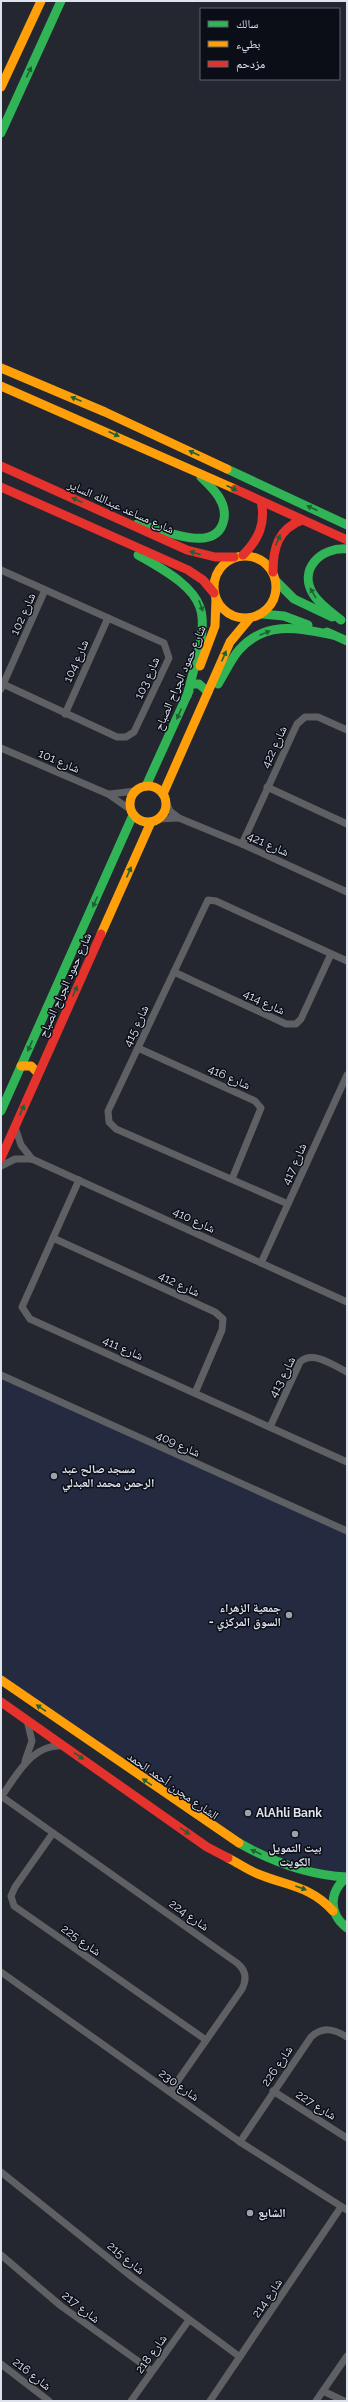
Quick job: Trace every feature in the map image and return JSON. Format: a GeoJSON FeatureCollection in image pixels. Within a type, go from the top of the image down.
{"type":"FeatureCollection","features":[{"type":"Feature","properties":{"kind":"street"},"geometry":{"type":"LineString","coordinates":[[20,90],[2,85],[41,1]]}},
{"type":"Feature","properties":{"kind":"street"},"geometry":{"type":"LineString","coordinates":[[1,133],[61,1]]}},
{"type":"Feature","properties":{"kind":"street"},"geometry":{"type":"LineString","coordinates":[[1,368],[106,412],[347,525]]}},
{"type":"Feature","properties":{"kind":"street"},"geometry":{"type":"LineString","coordinates":[[1,386],[98,427],[347,540]]}},
{"type":"Feature","properties":{"kind":"street"},"geometry":{"type":"LineString","coordinates":[[98,427],[96,417],[106,412]]}},
{"type":"Feature","properties":{"kind":"street","name":"شارع مساعد عبدالله الساير"},"geometry":{"type":"LineString","coordinates":[[1,466],[128,524],[196,553],[215,557],[234,557]]}},
{"type":"Feature","properties":{"kind":"street"},"geometry":{"type":"LineString","coordinates":[[128,524],[152,526],[198,540],[208,538],[216,533],[224,522],[224,505],[214,489],[200,476],[184,466]]}},
{"type":"Feature","properties":{"kind":"street"},"geometry":{"type":"LineString","coordinates":[[1,487],[188,570],[202,580],[215,596],[222,608],[230,614],[240,618],[250,618],[262,614],[294,619],[347,641]]}},
{"type":"Feature","properties":{"kind":"street"},"geometry":{"type":"LineString","coordinates":[[244,555],[256,542],[263,527],[264,518],[261,501]]}},
{"type":"Feature","properties":{"kind":"street"},"geometry":{"type":"LineString","coordinates":[[262,614],[274,599],[276,581],[273,572],[275,546],[280,533],[290,524],[302,520]]}},
{"type":"Feature","properties":{"kind":"street"},"geometry":{"type":"LineString","coordinates":[[104,534],[178,578],[198,600],[203,613],[204,627],[187,696]]}},
{"type":"Feature","properties":{"kind":"street"},"geometry":{"type":"LineString","coordinates":[[344,622],[312,594],[308,575],[312,563],[320,554],[332,548],[347,549]]}},
{"type":"Feature","properties":{"kind":"street"},"geometry":{"type":"LineString","coordinates":[[215,596],[214,584],[218,572],[226,561],[234,557],[244,555],[260,559],[273,572]]}},
{"type":"Feature","properties":{"kind":"street","name":"شارع 103"},"geometry":{"type":"LineString","coordinates":[[1,570],[164,643],[168,651],[169,658],[134,732],[117,737],[2,687]]}},
{"type":"Feature","properties":{"kind":"street"},"geometry":{"type":"LineString","coordinates":[[276,581],[294,599],[344,622]]}},
{"type":"Feature","properties":{"kind":"street","name":"شارع 102"},"geometry":{"type":"LineString","coordinates":[[2,687],[45,590]]}},
{"type":"Feature","properties":{"kind":"street","name":"شارع حمود الجراح الصباح"},"geometry":{"type":"LineString","coordinates":[[146,786],[187,696],[213,633],[216,620],[215,596]]}},
{"type":"Feature","properties":{"kind":"street","name":"شارع 104"},"geometry":{"type":"LineString","coordinates":[[65,714],[108,618]]}},
{"type":"Feature","properties":{"kind":"street"},"geometry":{"type":"LineString","coordinates":[[164,797],[156,788],[146,786],[135,791],[130,803],[132,812],[141,821],[155,820],[163,814],[164,797],[203,703],[233,637],[250,618]]}},
{"type":"Feature","properties":{"kind":"street"},"geometry":{"type":"LineString","coordinates":[[203,703],[239,650],[261,634],[278,628],[296,627],[333,635]]}},
{"type":"Feature","properties":{"kind":"street"},"geometry":{"type":"LineString","coordinates":[[192,684],[199,684],[208,692]]}},
{"type":"Feature","properties":{"kind":"street","name":"شارع 422"},"geometry":{"type":"LineString","coordinates":[[242,844],[296,724],[305,717],[318,717],[347,730]]}},
{"type":"Feature","properties":{"kind":"street","name":"شارع 101"},"geometry":{"type":"LineString","coordinates":[[1,748],[108,794],[132,812]]}},
{"type":"Feature","properties":{"kind":"street","name":"شارع 422"},"geometry":{"type":"LineString","coordinates":[[267,787],[347,824]]}},
{"type":"Feature","properties":{"kind":"street","name":"شارع 101"},"geometry":{"type":"LineString","coordinates":[[108,794],[135,791]]}},
{"type":"Feature","properties":{"kind":"street","name":"شارع 421"},"geometry":{"type":"LineString","coordinates":[[164,797],[170,811],[179,818],[242,844],[347,892]]}},
{"type":"Feature","properties":{"kind":"street","name":"شارع حمود الجراح الصباح"},"geometry":{"type":"LineString","coordinates":[[1,1111],[104,882],[132,812]]}},
{"type":"Feature","properties":{"kind":"street","name":"شارع 421"},"geometry":{"type":"LineString","coordinates":[[155,820],[179,818]]}},
{"type":"Feature","properties":{"kind":"street","name":"شارع حمود الجراح الصباح"},"geometry":{"type":"LineString","coordinates":[[1,1158],[121,890],[155,820]]}},
{"type":"Feature","properties":{"kind":"street"},"geometry":{"type":"LineString","coordinates":[[104,882],[111,887],[121,890]]}},
{"type":"Feature","properties":{"kind":"street","name":"شارع 415"},"geometry":{"type":"LineString","coordinates":[[288,1204],[116,1129],[109,1122],[108,1111],[208,900],[216,901],[347,961]]}},
{"type":"Feature","properties":{"kind":"street","name":"شارع 414"},"geometry":{"type":"LineString","coordinates":[[174,972],[286,1024],[296,1024],[301,1019],[331,954]]}},
{"type":"Feature","properties":{"kind":"street","name":"شارع 416"},"geometry":{"type":"LineString","coordinates":[[138,1048],[255,1101],[261,1108],[232,1179]]}},
{"type":"Feature","properties":{"kind":"street"},"geometry":{"type":"LineString","coordinates":[[21,1066],[31,1066],[38,1073]]}},
{"type":"Feature","properties":{"kind":"street","name":"شارع 417"},"geometry":{"type":"LineString","coordinates":[[261,1263],[347,1075]]}},
{"type":"Feature","properties":{"kind":"street","name":"شارع 410"},"geometry":{"type":"LineString","coordinates":[[14,1127],[21,1146],[32,1159]]}},
{"type":"Feature","properties":{"kind":"street","name":"شارع 410"},"geometry":{"type":"LineString","coordinates":[[1,1166],[15,1159],[32,1159],[347,1302]]}},
{"type":"Feature","properties":{"kind":"street","name":"شارع 411"},"geometry":{"type":"LineString","coordinates":[[79,1180],[22,1307],[24,1313],[30,1320],[347,1462]]}},
{"type":"Feature","properties":{"kind":"street","name":"شارع 412"},"geometry":{"type":"LineString","coordinates":[[53,1238],[215,1312],[223,1319],[222,1330],[195,1393]]}},
{"type":"Feature","properties":{"kind":"street","name":"شارع 413"},"geometry":{"type":"LineString","coordinates":[[270,1427],[300,1362],[305,1357],[314,1357],[347,1372]]}},
{"type":"Feature","properties":{"kind":"street","name":"شارع 409"},"geometry":{"type":"LineString","coordinates":[[1,1375],[347,1531]]}},
{"type":"Feature","properties":{"kind":"street","name":"الشارع مجرن أحمد الحمد"},"geometry":{"type":"LineString","coordinates":[[1,1680],[217,1830],[244,1847],[314,1874],[328,1877],[347,1877]]}},
{"type":"Feature","properties":{"kind":"street"},"geometry":{"type":"LineString","coordinates":[[1,1702],[218,1853],[258,1874],[309,1891],[322,1899],[333,1911],[337,1919],[347,1928]]}},
{"type":"Feature","properties":{"kind":"street"},"geometry":{"type":"LineString","coordinates":[[23,1765],[32,1741],[27,1720]]}},
{"type":"Feature","properties":{"kind":"street"},"geometry":{"type":"LineString","coordinates":[[1,1796],[23,1765],[40,1750],[52,1746],[65,1746]]}},
{"type":"Feature","properties":{"kind":"street","name":"شارع 224"},"geometry":{"type":"LineString","coordinates":[[1,1796],[240,1966],[245,1975],[244,1985],[170,2092]]}},
{"type":"Feature","properties":{"kind":"street","name":"شارع 225"},"geometry":{"type":"LineString","coordinates":[[52,1833],[15,1887],[12,1896],[14,1906],[206,2040]]}},
{"type":"Feature","properties":{"kind":"street"},"geometry":{"type":"LineString","coordinates":[[333,1911],[334,1891],[347,1877]]}},
{"type":"Feature","properties":{"kind":"street","name":"شارع 230"},"geometry":{"type":"LineString","coordinates":[[1,1972],[240,2142],[344,2209]]}},
{"type":"Feature","properties":{"kind":"street","name":"شارع 226"},"geometry":{"type":"LineString","coordinates":[[240,2142],[307,2041],[315,2033],[331,2030],[347,2038]]}},
{"type":"Feature","properties":{"kind":"street","name":"شارع 227"},"geometry":{"type":"LineString","coordinates":[[273,2091],[347,2138]]}},
{"type":"Feature","properties":{"kind":"street","name":"شارع 215"},"geometry":{"type":"LineString","coordinates":[[1,2172],[189,2320],[240,2357]]}},
{"type":"Feature","properties":{"kind":"street","name":"شارع 214"},"geometry":{"type":"LineString","coordinates":[[210,2401],[344,2209]]}},
{"type":"Feature","properties":{"kind":"street","name":"شارع 217"},"geometry":{"type":"LineString","coordinates":[[1,2256],[61,2306],[152,2371]]}},
{"type":"Feature","properties":{"kind":"street","name":"شارع 218"},"geometry":{"type":"LineString","coordinates":[[131,2401],[189,2320]]}},
{"type":"Feature","properties":{"kind":"street"},"geometry":{"type":"LineString","coordinates":[[316,2401],[347,2356]]}},
{"type":"Feature","properties":{"kind":"street","name":"شارع 216"},"geometry":{"type":"LineString","coordinates":[[1,2364],[48,2401]]}},
{"type":"Feature","properties":{"kind":"street"},"geometry":{"type":"LineString","coordinates":[[323,2391],[344,2401]]}},
{"type":"Feature","properties":{"kind":"shaded area"},"geometry":{"type":"Polygon","coordinates":[[[1,1375],[347,1533],[347,1877],[328,1877],[244,1847],[1,1680],[1,1375]]]}},
{"type":"Feature","properties":{"kind":"traffic: fast"},"geometry":{"type":"LineString","coordinates":[[1,133],[61,1]]}},
{"type":"Feature","properties":{"kind":"traffic: fast"},"geometry":{"type":"LineString","coordinates":[[227,469],[347,525]]}},
{"type":"Feature","properties":{"kind":"traffic: fast"},"geometry":{"type":"LineString","coordinates":[[137,524],[186,537],[199,538],[211,536],[219,530],[224,519],[223,506],[218,495],[201,477]]}},
{"type":"Feature","properties":{"kind":"traffic: fast"},"geometry":{"type":"LineString","coordinates":[[341,620],[319,602],[309,585],[308,576],[310,568],[321,556],[337,549],[347,549]]}},
{"type":"Feature","properties":{"kind":"traffic: fast"},"geometry":{"type":"LineString","coordinates":[[138,555],[183,584],[195,598],[201,611],[202,627],[200,645],[187,696]]}},
{"type":"Feature","properties":{"kind":"traffic: fast"},"geometry":{"type":"LineString","coordinates":[[276,581],[294,599],[332,617]]}},
{"type":"Feature","properties":{"kind":"traffic: fast"},"geometry":{"type":"LineString","coordinates":[[262,614],[284,616],[308,625]]}},
{"type":"Feature","properties":{"kind":"traffic: fast"},"geometry":{"type":"LineString","coordinates":[[218,684],[239,650],[249,640],[260,634],[271,630],[295,629],[333,635]]}},
{"type":"Feature","properties":{"kind":"traffic: fast"},"geometry":{"type":"LineString","coordinates":[[327,632],[347,641]]}},
{"type":"Feature","properties":{"kind":"traffic: fast"},"geometry":{"type":"LineString","coordinates":[[192,684],[199,684],[208,692]]}},
{"type":"Feature","properties":{"kind":"traffic: fast"},"geometry":{"type":"LineString","coordinates":[[146,786],[189,691]]}},
{"type":"Feature","properties":{"kind":"traffic: fast"},"geometry":{"type":"LineString","coordinates":[[1,1111],[133,815]]}},
{"type":"Feature","properties":{"kind":"traffic: fast"},"geometry":{"type":"LineString","coordinates":[[239,1843],[278,1862],[318,1874],[347,1877]]}},
{"type":"Feature","properties":{"kind":"traffic: fast"},"geometry":{"type":"LineString","coordinates":[[347,1877],[337,1889],[333,1902],[336,1916],[347,1928]]}},
{"type":"Feature","properties":{"kind":"traffic: slow"},"geometry":{"type":"LineString","coordinates":[[1,87],[41,1]]}},
{"type":"Feature","properties":{"kind":"traffic: slow"},"geometry":{"type":"LineString","coordinates":[[1,368],[105,412],[227,469]]}},
{"type":"Feature","properties":{"kind":"traffic: slow"},"geometry":{"type":"LineString","coordinates":[[1,386],[235,489]]}},
{"type":"Feature","properties":{"kind":"traffic: slow"},"geometry":{"type":"LineString","coordinates":[[239,556],[251,556],[267,565],[274,575],[276,587],[274,599],[267,609],[251,618],[239,618],[228,613],[219,604],[214,593],[214,581],[219,570],[228,561],[239,556]]}},
{"type":"Feature","properties":{"kind":"traffic: slow"},"geometry":{"type":"LineString","coordinates":[[200,666],[215,626],[216,599]]}},
{"type":"Feature","properties":{"kind":"traffic: slow"},"geometry":{"type":"LineString","coordinates":[[163,794],[230,642],[250,618]]}},
{"type":"Feature","properties":{"kind":"traffic: slow"},"geometry":{"type":"LineString","coordinates":[[152,786],[161,791],[165,797],[166,804],[165,811],[161,817],[152,822],[144,822],[135,817],[131,811],[130,800],[135,791],[141,787],[152,786]]}},
{"type":"Feature","properties":{"kind":"traffic: slow"},"geometry":{"type":"LineString","coordinates":[[101,934],[151,822]]}},
{"type":"Feature","properties":{"kind":"traffic: slow"},"geometry":{"type":"LineString","coordinates":[[21,1066],[31,1066],[38,1073]]}},
{"type":"Feature","properties":{"kind":"traffic: slow"},"geometry":{"type":"LineString","coordinates":[[1,1680],[239,1843]]}},
{"type":"Feature","properties":{"kind":"traffic: slow"},"geometry":{"type":"LineString","coordinates":[[228,1858],[250,1871],[307,1891],[316,1896],[333,1911]]}},
{"type":"Feature","properties":{"kind":"traffic: jam"},"geometry":{"type":"LineString","coordinates":[[1,466],[187,550],[215,557],[234,557]]}},
{"type":"Feature","properties":{"kind":"traffic: jam"},"geometry":{"type":"LineString","coordinates":[[1,487],[188,570],[203,580],[214,593]]}},
{"type":"Feature","properties":{"kind":"traffic: jam"},"geometry":{"type":"LineString","coordinates":[[235,489],[347,540]]}},
{"type":"Feature","properties":{"kind":"traffic: jam"},"geometry":{"type":"LineString","coordinates":[[243,555],[249,549],[260,530],[263,516],[261,501]]}},
{"type":"Feature","properties":{"kind":"traffic: jam"},"geometry":{"type":"LineString","coordinates":[[273,572],[274,555],[278,540],[287,529],[302,520]]}},
{"type":"Feature","properties":{"kind":"traffic: jam"},"geometry":{"type":"LineString","coordinates":[[1,1158],[101,934]]}},
{"type":"Feature","properties":{"kind":"traffic: jam"},"geometry":{"type":"LineString","coordinates":[[1,1702],[207,1847],[228,1858]]}},
{"type":"Feature","properties":{"kind":"place","name":"مسجد صالح عبد الرحمن محمد العبدلي"},"geometry":{"type":"Point","coordinates":[54,1476]}},
{"type":"Feature","properties":{"kind":"place","name":"جمعية الزهراء - السوق المركزي"},"geometry":{"type":"Point","coordinates":[289,1615]}},
{"type":"Feature","properties":{"kind":"place","name":"AlAhli Bank"},"geometry":{"type":"Point","coordinates":[248,1813]}},
{"type":"Feature","properties":{"kind":"place","name":"بيت التمويل الكويت"},"geometry":{"type":"Point","coordinates":[295,1834]}},
{"type":"Feature","properties":{"kind":"place","name":"الشايع"},"geometry":{"type":"Point","coordinates":[250,2213]}}]}
